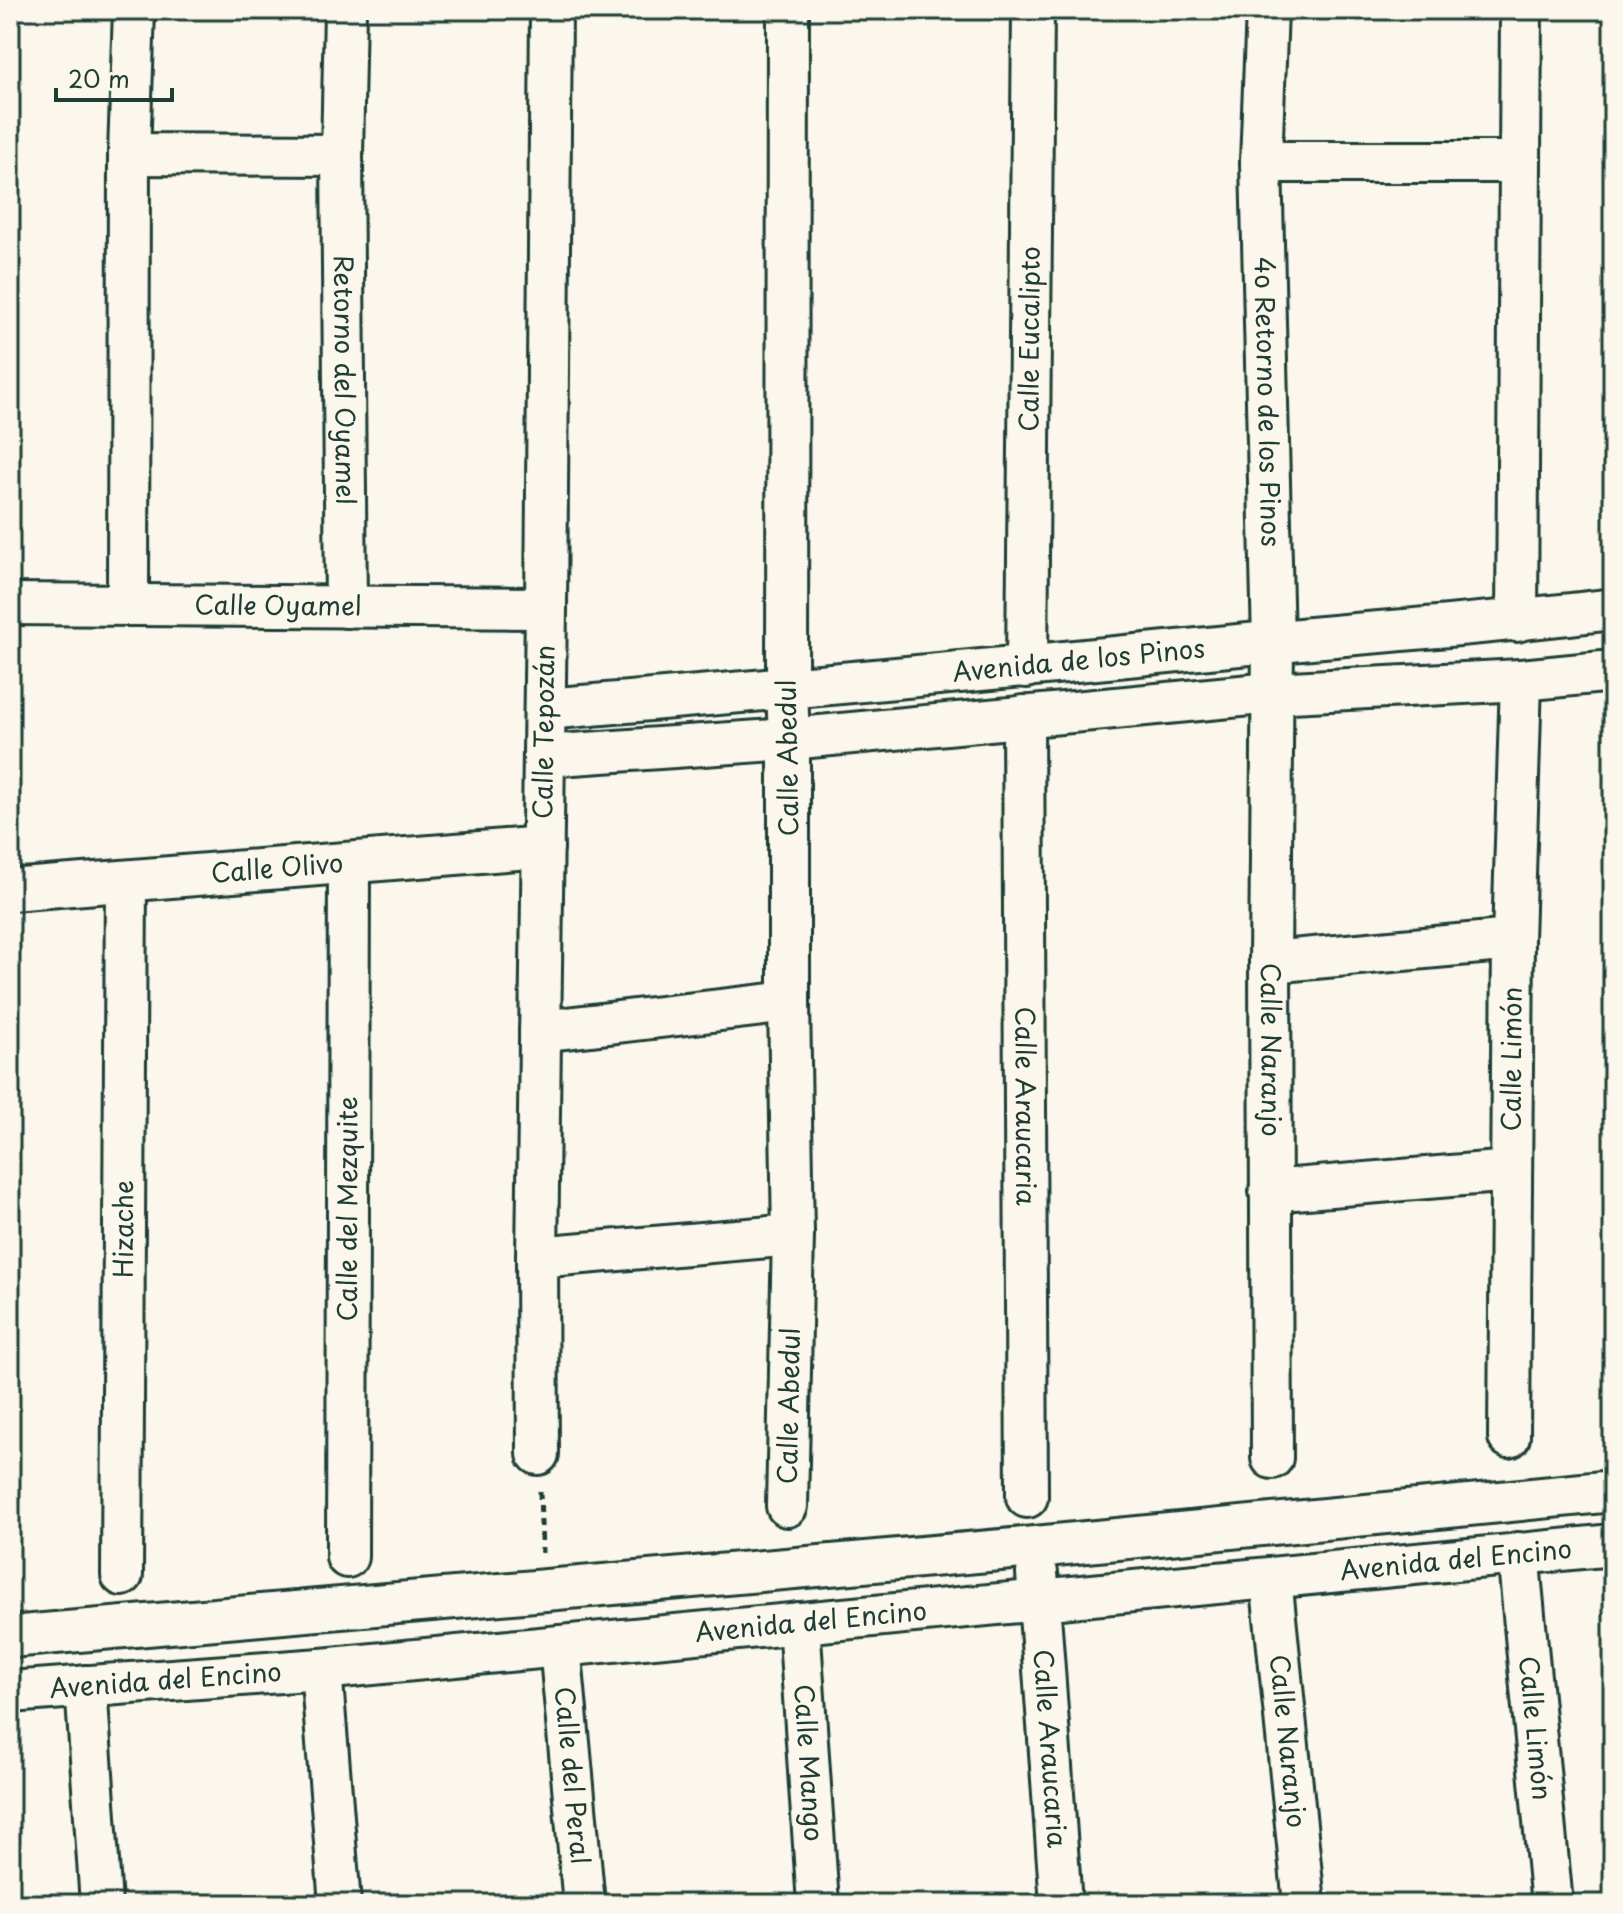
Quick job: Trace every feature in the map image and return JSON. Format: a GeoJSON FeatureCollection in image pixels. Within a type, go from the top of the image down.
{"type":"FeatureCollection","features":[{"type":"Feature","properties":{"kind":"street"},"geometry":{"type":"LineString","coordinates":[[128,605],[129,154],[134,10]]}},
{"type":"Feature","properties":{"kind":"street","name":"Retorno del Oyamel"},"geometry":{"type":"LineString","coordinates":[[345,10],[342,155],[346,607]]}},
{"type":"Feature","properties":{"kind":"street","name":"Calle Tepozán"},"geometry":{"type":"LineString","coordinates":[[538,1454],[537,1257],[551,10]]}},
{"type":"Feature","properties":{"kind":"street","name":"Calle Abedul"},"geometry":{"type":"LineString","coordinates":[[787,1506],[793,1235],[787,689],[788,10]]}},
{"type":"Feature","properties":{"kind":"street","name":"Calle Eucalipto"},"geometry":{"type":"LineString","coordinates":[[1027,667],[1033,10]]}},
{"type":"Feature","properties":{"kind":"street","name":"4o Retorno de los Pinos"},"geometry":{"type":"LineString","coordinates":[[1267,10],[1261,162],[1273,642]]}},
{"type":"Feature","properties":{"kind":"street"},"geometry":{"type":"LineString","coordinates":[[1517,621],[1521,10]]}},
{"type":"Feature","properties":{"kind":"street"},"geometry":{"type":"LineString","coordinates":[[129,154],[342,155]]}},
{"type":"Feature","properties":{"kind":"street"},"geometry":{"type":"LineString","coordinates":[[1261,162],[1519,162]]}},
{"type":"Feature","properties":{"kind":"street","name":"Calle Oyamel"},"geometry":{"type":"LineString","coordinates":[[10,604],[546,608]]}},
{"type":"Feature","properties":{"kind":"street","name":"Avenida de los Pinos"},"geometry":{"type":"LineString","coordinates":[[545,709],[1027,667],[1517,621],[1613,609]]}},
{"type":"Feature","properties":{"kind":"street","name":"Calle Naranjo"},"geometry":{"type":"LineString","coordinates":[[1272,1458],[1270,962],[1273,642]]}},
{"type":"Feature","properties":{"kind":"street","name":"Avenida de los Pinos"},"geometry":{"type":"LineString","coordinates":[[544,756],[789,739],[1272,693],[1521,680],[1613,671]]}},
{"type":"Feature","properties":{"kind":"street","name":"Calle Limón"},"geometry":{"type":"LineString","coordinates":[[1509,1437],[1513,940],[1521,680]]}},
{"type":"Feature","properties":{"kind":"street","name":"Calle Araucaria"},"geometry":{"type":"LineString","coordinates":[[1023,716],[1027,1497]]}},
{"type":"Feature","properties":{"kind":"street","name":"Calle Olivo"},"geometry":{"type":"LineString","coordinates":[[10,890],[543,847]]}},
{"type":"Feature","properties":{"kind":"street","name":"Calle del Mezquite"},"geometry":{"type":"LineString","coordinates":[[347,1557],[349,863]]}},
{"type":"Feature","properties":{"kind":"street","name":"Hizache"},"geometry":{"type":"LineString","coordinates":[[122,1575],[126,881]]}},
{"type":"Feature","properties":{"kind":"street"},"geometry":{"type":"LineString","coordinates":[[1270,962],[1513,940]]}},
{"type":"Feature","properties":{"kind":"street"},"geometry":{"type":"LineString","coordinates":[[540,1031],[789,1002]]}},
{"type":"Feature","properties":{"kind":"street"},"geometry":{"type":"LineString","coordinates":[[1270,1191],[1511,1171]]}},
{"type":"Feature","properties":{"kind":"street"},"geometry":{"type":"LineString","coordinates":[[537,1257],[793,1235]]}},
{"type":"Feature","properties":{"kind":"street","name":"Avenida del Encino"},"geometry":{"type":"LineString","coordinates":[[10,1637],[1035,1547],[1613,1491]]}},
{"type":"Feature","properties":{"kind":"street","name":"Avenida del Encino"},"geometry":{"type":"LineString","coordinates":[[10,1692],[321,1669],[1613,1545]]}},
{"type":"Feature","properties":{"kind":"street","name":"Calle Araucaria"},"geometry":{"type":"LineString","coordinates":[[1035,1547],[1061,1904]]}},
{"type":"Feature","properties":{"kind":"street","name":"Calle Limón"},"geometry":{"type":"LineString","coordinates":[[1518,1553],[1552,1904]]}},
{"type":"Feature","properties":{"kind":"street","name":"Calle Naranjo"},"geometry":{"type":"LineString","coordinates":[[1271,1578],[1304,1904]]}},
{"type":"Feature","properties":{"kind":"street","name":"Calle Mango"},"geometry":{"type":"LineString","coordinates":[[799,1623],[818,1904]]}},
{"type":"Feature","properties":{"kind":"street","name":"Calle del Peral"},"geometry":{"type":"LineString","coordinates":[[560,1646],[584,1904]]}},
{"type":"Feature","properties":{"kind":"street"},"geometry":{"type":"LineString","coordinates":[[321,1669],[340,1904]]}},
{"type":"Feature","properties":{"kind":"street"},"geometry":{"type":"LineString","coordinates":[[86,1686],[101,1904]]}},
{"type":"Feature","properties":{"kind":"path"},"geometry":{"type":"LineString","coordinates":[[538,1454],[544,1590]]}}]}
